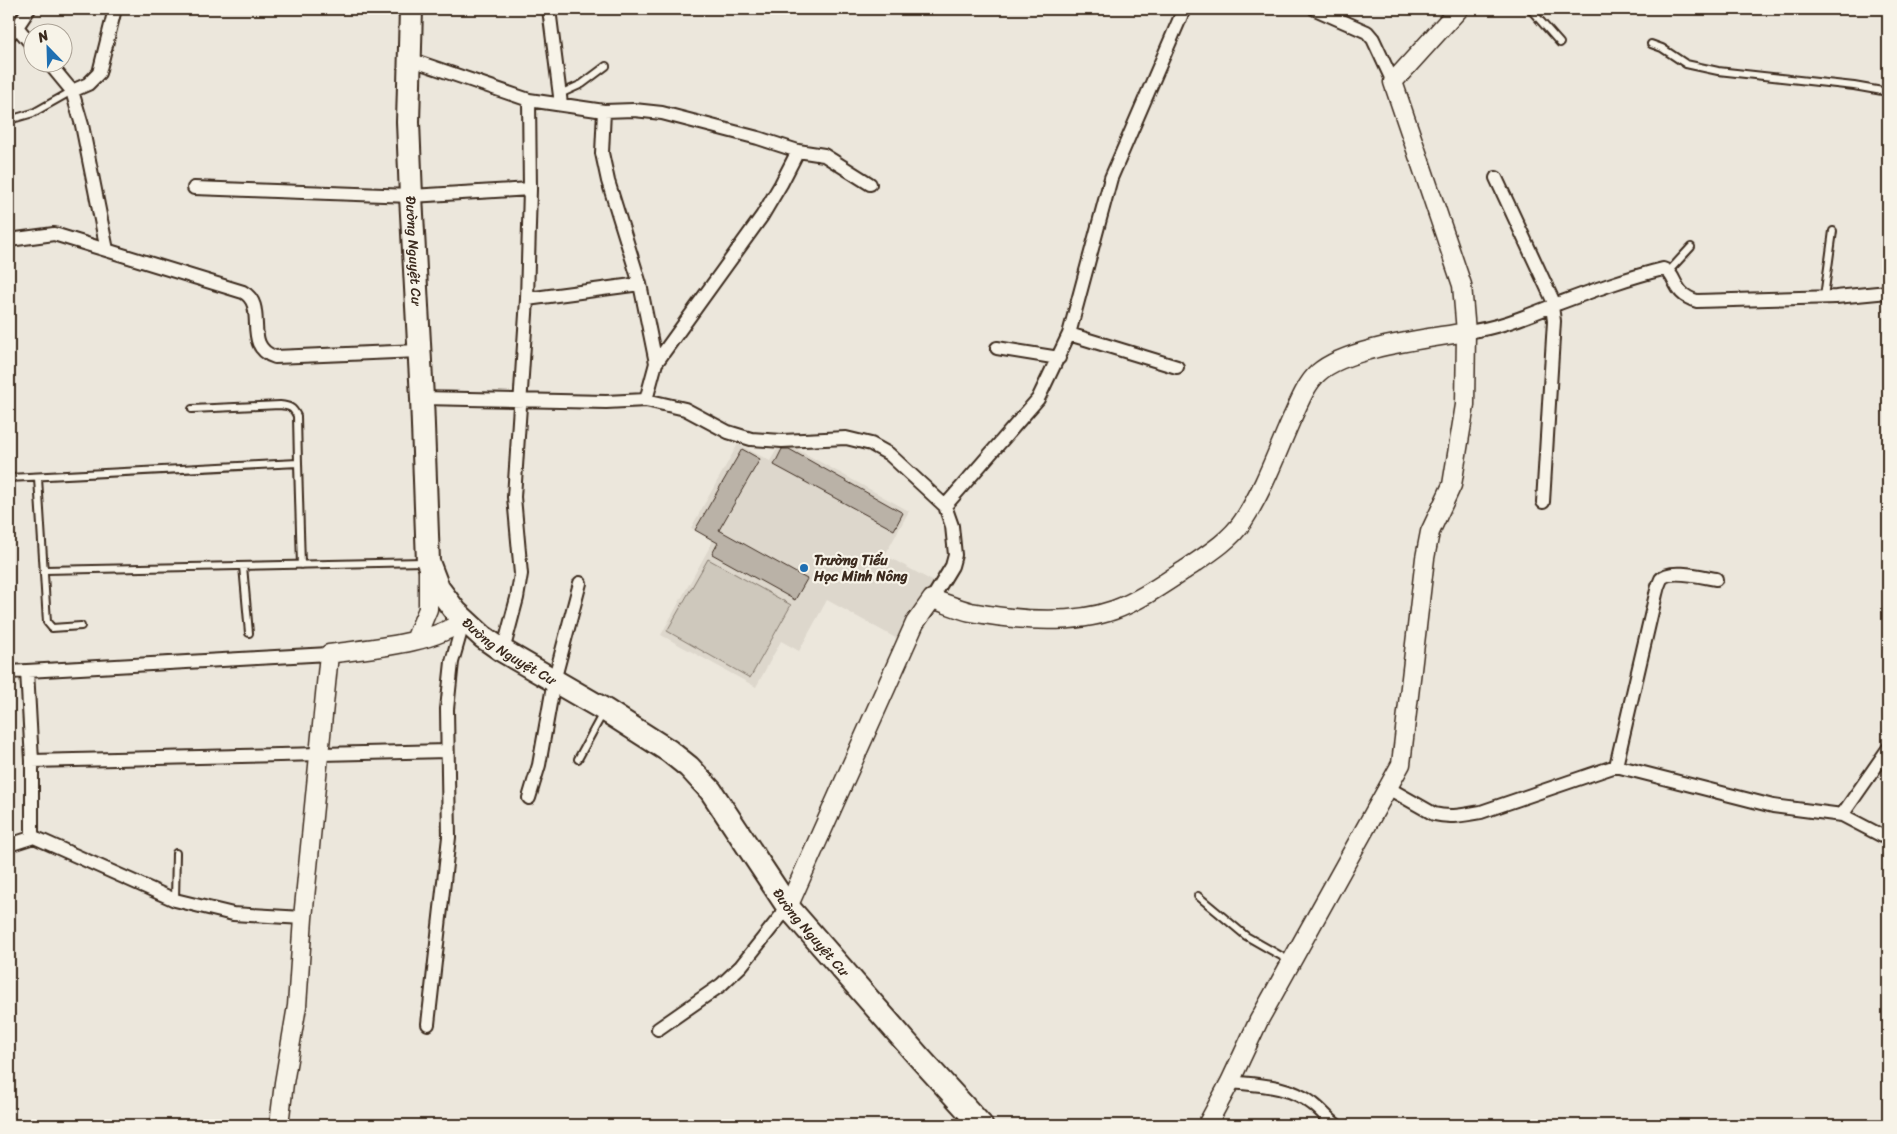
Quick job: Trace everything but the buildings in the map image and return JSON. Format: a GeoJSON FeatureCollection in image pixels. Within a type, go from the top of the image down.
{"type":"FeatureCollection","features":[{"type":"Feature","properties":{"kind":"highway","name":"Đường Nguyệt Cư"},"geometry":{"type":"LineString","coordinates":[[411,9],[408,122],[428,562],[438,588],[451,607],[483,637],[503,651],[605,710],[669,751],[689,767],[711,791],[788,906],[912,1050],[980,1125]]}},
{"type":"Feature","properties":{"kind":"street"},"geometry":{"type":"LineString","coordinates":[[13,31],[29,9]]}},
{"type":"Feature","properties":{"kind":"street"},"geometry":{"type":"LineString","coordinates":[[72,91],[88,84],[98,72],[115,9]]}},
{"type":"Feature","properties":{"kind":"street"},"geometry":{"type":"LineString","coordinates":[[549,9],[560,99]]}},
{"type":"Feature","properties":{"kind":"street"},"geometry":{"type":"LineString","coordinates":[[945,506],[1038,399],[1059,358],[1069,334],[1110,178],[1184,9]]}},
{"type":"Feature","properties":{"kind":"street"},"geometry":{"type":"LineString","coordinates":[[1207,1125],[1230,1082],[1259,1020],[1400,764],[1425,558],[1430,532],[1452,485],[1465,406],[1466,332],[1462,286],[1393,82],[1374,39],[1367,32],[1315,9]]}},
{"type":"Feature","properties":{"kind":"street"},"geometry":{"type":"LineString","coordinates":[[1393,82],[1460,9]]}},
{"type":"Feature","properties":{"kind":"street"},"geometry":{"type":"LineString","coordinates":[[409,59],[529,100],[560,99],[604,111],[634,110],[662,113],[758,138],[798,151],[824,155],[870,184]]}},
{"type":"Feature","properties":{"kind":"street"},"geometry":{"type":"LineString","coordinates":[[56,72],[72,91],[82,125],[107,250]]}},
{"type":"Feature","properties":{"kind":"street"},"geometry":{"type":"LineString","coordinates":[[503,651],[517,598],[521,574],[514,497],[527,299],[530,189],[529,100]]}},
{"type":"Feature","properties":{"kind":"street"},"geometry":{"type":"LineString","coordinates":[[604,111],[602,153],[608,182],[640,284],[656,363]]}},
{"type":"Feature","properties":{"kind":"street"},"geometry":{"type":"LineString","coordinates":[[646,400],[656,363],[762,216],[798,151]]}},
{"type":"Feature","properties":{"kind":"street"},"geometry":{"type":"LineString","coordinates":[[1496,178],[1553,306],[1554,321],[1543,502]]}},
{"type":"Feature","properties":{"kind":"street"},"geometry":{"type":"LineString","coordinates":[[194,188],[411,196],[530,189]]}},
{"type":"Feature","properties":{"kind":"street"},"geometry":{"type":"LineString","coordinates":[[9,240],[54,234],[246,294],[251,299],[254,309],[256,338],[263,350],[269,355],[419,351]]}},
{"type":"Feature","properties":{"kind":"street"},"geometry":{"type":"LineString","coordinates":[[932,599],[970,612],[1040,620],[1096,615],[1115,610],[1165,583],[1204,557],[1243,522],[1262,486],[1303,395],[1319,372],[1345,357],[1403,343],[1486,330],[1600,287],[1663,269],[1668,272],[1681,294],[1697,301],[1824,297],[1888,292]]}},
{"type":"Feature","properties":{"kind":"street"},"geometry":{"type":"LineString","coordinates":[[527,299],[640,284]]}},
{"type":"Feature","properties":{"kind":"street"},"geometry":{"type":"LineString","coordinates":[[1069,334],[1177,367]]}},
{"type":"Feature","properties":{"kind":"street"},"geometry":{"type":"LineString","coordinates":[[997,348],[1059,358]]}},
{"type":"Feature","properties":{"kind":"street"},"geometry":{"type":"LineString","coordinates":[[422,398],[606,402],[646,400],[685,409],[728,432],[751,439],[782,441],[846,438],[872,444],[889,454],[945,506],[952,526],[955,554],[952,566],[932,599],[915,622],[788,906],[741,966],[721,985],[658,1029]]}},
{"type":"Feature","properties":{"kind":"street"},"geometry":{"type":"LineString","coordinates":[[415,640],[428,609],[428,562]]}},
{"type":"Feature","properties":{"kind":"street"},"geometry":{"type":"LineString","coordinates":[[1616,766],[1656,594],[1661,580],[1664,576],[1674,573],[1716,579]]}},
{"type":"Feature","properties":{"kind":"street"},"geometry":{"type":"LineString","coordinates":[[529,798],[539,765],[554,681],[580,583]]}},
{"type":"Feature","properties":{"kind":"street"},"geometry":{"type":"LineString","coordinates":[[9,672],[329,654],[415,640],[441,633],[464,620]]}},
{"type":"Feature","properties":{"kind":"street"},"geometry":{"type":"LineString","coordinates":[[428,1024],[449,837],[447,709],[452,662],[464,620]]}},
{"type":"Feature","properties":{"kind":"street"},"geometry":{"type":"LineString","coordinates":[[278,1125],[297,1006],[303,918],[329,654]]}},
{"type":"Feature","properties":{"kind":"street"},"geometry":{"type":"LineString","coordinates":[[27,671],[32,761],[32,833],[34,837]]}},
{"type":"Feature","properties":{"kind":"street"},"geometry":{"type":"LineString","coordinates":[[1842,815],[1888,749]]}},
{"type":"Feature","properties":{"kind":"street"},"geometry":{"type":"LineString","coordinates":[[32,761],[447,751]]}},
{"type":"Feature","properties":{"kind":"street"},"geometry":{"type":"LineString","coordinates":[[1388,788],[1434,814],[1461,816],[1481,812],[1616,766],[1773,806],[1842,815],[1888,839]]}},
{"type":"Feature","properties":{"kind":"street"},"geometry":{"type":"LineString","coordinates":[[9,846],[34,837],[175,900],[233,914],[303,918]]}},
{"type":"Feature","properties":{"kind":"street"},"geometry":{"type":"LineString","coordinates":[[1230,1082],[1281,1088],[1297,1094],[1312,1103],[1336,1125]]}},
{"type":"Feature","properties":{"kind":"lane"},"geometry":{"type":"LineString","coordinates":[[1530,9],[1560,44]]}},
{"type":"Feature","properties":{"kind":"lane"},"geometry":{"type":"LineString","coordinates":[[1651,44],[1662,48],[1686,64],[1718,71],[1877,89],[1888,92]]}},
{"type":"Feature","properties":{"kind":"lane"},"geometry":{"type":"LineString","coordinates":[[560,99],[606,66]]}},
{"type":"Feature","properties":{"kind":"lane"},"geometry":{"type":"LineString","coordinates":[[9,120],[33,113],[72,91]]}},
{"type":"Feature","properties":{"kind":"lane"},"geometry":{"type":"LineString","coordinates":[[1824,297],[1833,231]]}},
{"type":"Feature","properties":{"kind":"lane"},"geometry":{"type":"LineString","coordinates":[[1668,272],[1691,247]]}},
{"type":"Feature","properties":{"kind":"lane"},"geometry":{"type":"LineString","coordinates":[[192,409],[280,404],[295,410],[297,416],[301,565]]}},
{"type":"Feature","properties":{"kind":"lane"},"geometry":{"type":"LineString","coordinates":[[9,478],[38,478],[298,463]]}},
{"type":"Feature","properties":{"kind":"lane"},"geometry":{"type":"LineString","coordinates":[[38,478],[47,622],[52,628],[81,626]]}},
{"type":"Feature","properties":{"kind":"lane"},"geometry":{"type":"LineString","coordinates":[[45,570],[428,562]]}},
{"type":"Feature","properties":{"kind":"lane"},"geometry":{"type":"LineString","coordinates":[[242,566],[249,633]]}},
{"type":"Feature","properties":{"kind":"lane"},"geometry":{"type":"LineString","coordinates":[[578,759],[605,710]]}},
{"type":"Feature","properties":{"kind":"lane"},"geometry":{"type":"LineString","coordinates":[[175,900],[176,853]]}},
{"type":"Feature","properties":{"kind":"lane"},"geometry":{"type":"LineString","coordinates":[[1198,896],[1246,936],[1291,961]]}},
{"type":"Feature","properties":{"kind":"shaded area","name":"Trường Tiểu Học Minh Nông"},"geometry":{"type":"Polygon","coordinates":[[[782,441],[909,511],[885,555],[934,582],[901,641],[827,600],[799,651],[781,641],[756,687],[661,635],[713,541],[691,528],[738,444],[770,461],[782,441]]]}},
{"type":"Feature","properties":{"kind":"shaded area"},"geometry":{"type":"Polygon","coordinates":[[[708,559],[791,605],[750,678],[667,631],[708,559]]]}},
{"type":"Feature","properties":{"kind":"place","name":"Trường Tiểu Học Minh Nông"},"geometry":{"type":"Point","coordinates":[804,568]}}]}
